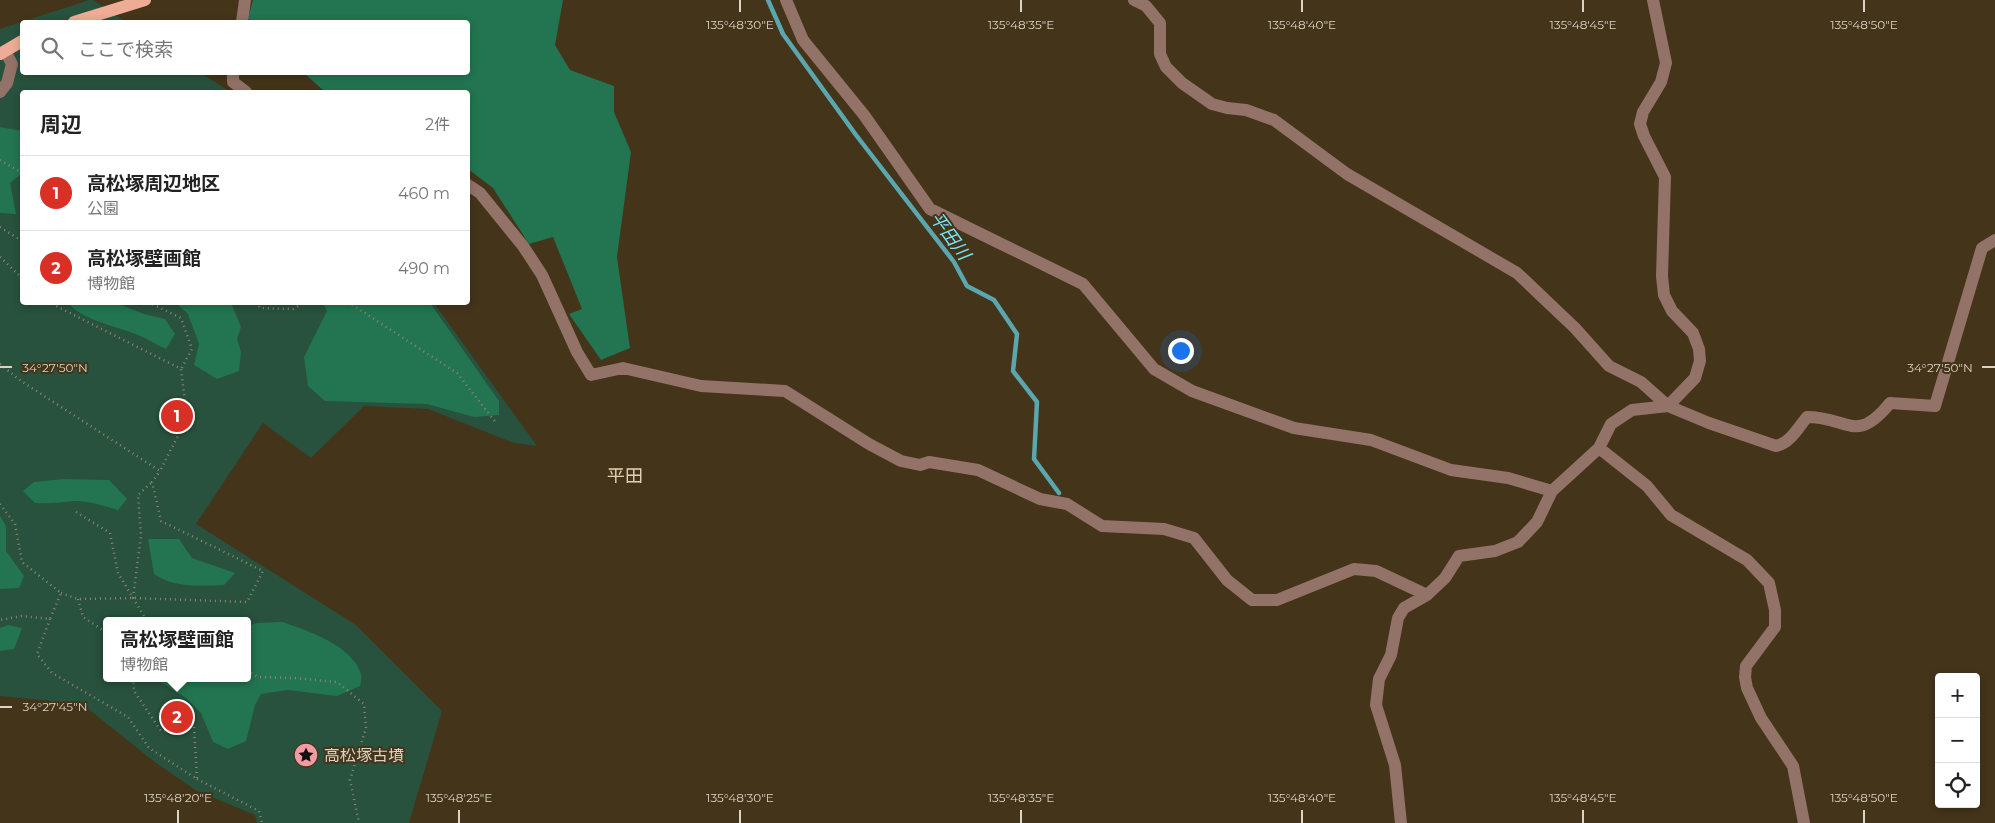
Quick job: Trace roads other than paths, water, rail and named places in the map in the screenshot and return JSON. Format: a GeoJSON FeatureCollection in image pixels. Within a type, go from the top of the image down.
{"type":"FeatureCollection","features":[{"type":"Feature","properties":{"kind":"main road"},"geometry":{"type":"LineString","coordinates":[[80,20],[145,0]]}},
{"type":"Feature","properties":{"kind":"main road"},"geometry":{"type":"LineString","coordinates":[[3,52],[20,43]]}},
{"type":"Feature","properties":{"kind":"street"},"geometry":{"type":"LineString","coordinates":[[242,20],[245,0]]}},
{"type":"Feature","properties":{"kind":"street"},"geometry":{"type":"LineString","coordinates":[[786,0],[803,40],[864,115],[930,209],[1083,284],[1154,369],[1192,391],[1294,428],[1371,440],[1451,470],[1508,478],[1552,491]]}},
{"type":"Feature","properties":{"kind":"street"},"geometry":{"type":"LineString","coordinates":[[1134,0],[1146,6],[1160,23],[1160,54],[1166,67],[1182,84],[1212,104],[1246,110],[1274,120],[1347,174],[1517,272],[1575,328],[1609,366],[1641,382],[1668,406],[1776,446],[1790,439],[1807,417],[1817,417],[1858,427],[1868,424],[1880,415],[1890,403],[1935,406],[1982,248],[1995,240]]}},
{"type":"Feature","properties":{"kind":"street"},"geometry":{"type":"LineString","coordinates":[[1401,823],[1394,764],[1376,705],[1378,679],[1391,655],[1398,618],[1404,608],[1427,595],[1445,578],[1459,556],[1495,551],[1518,542],[1537,522],[1552,491],[1599,448],[1611,424],[1632,410],[1668,406],[1695,378],[1700,362],[1699,349],[1693,333],[1672,311],[1664,295],[1662,276],[1665,177],[1644,136],[1640,124],[1643,112],[1661,82],[1666,63],[1653,0]]}},
{"type":"Feature","properties":{"kind":"street"},"geometry":{"type":"LineString","coordinates":[[0,92],[7,83],[12,64],[3,52]]}},
{"type":"Feature","properties":{"kind":"street"},"geometry":{"type":"LineString","coordinates":[[233,75],[232,82],[243,90]]}},
{"type":"Feature","properties":{"kind":"street"},"geometry":{"type":"LineString","coordinates":[[470,187],[480,193],[523,246],[542,274],[577,352],[591,375],[623,368],[701,386],[785,391],[869,444],[902,461],[920,465],[929,462],[978,470],[1040,499],[1067,504],[1102,526],[1164,529],[1194,538],[1227,580],[1252,600],[1277,600],[1354,569],[1376,571],[1427,595]]}},
{"type":"Feature","properties":{"kind":"street"},"geometry":{"type":"LineString","coordinates":[[1599,448],[1647,486],[1671,515],[1747,560],[1769,583],[1775,610],[1775,627],[1746,666],[1745,677],[1747,688],[1761,718],[1793,766],[1804,823]]}},
{"type":"Feature","properties":{"kind":"waterway","name":"平田川"},"geometry":{"type":"LineString","coordinates":[[768,0],[783,34],[856,135],[954,262],[967,286],[994,300],[1017,334],[1013,371],[1037,402],[1034,459],[1059,493]]}},
{"type":"Feature","properties":{"kind":"place","name":"高松塚周辺地区"},"geometry":{"type":"Point","coordinates":[177,416]}},
{"type":"Feature","properties":{"kind":"place","name":"高松塚壁画館"},"geometry":{"type":"Point","coordinates":[177,717]}},
{"type":"Feature","properties":{"kind":"place","name":"高松塚古墳"},"geometry":{"type":"Point","coordinates":[306,755]}},
{"type":"Feature","properties":{"kind":"district","name":"平田"},"geometry":{"type":"Point","coordinates":[625,476]}}]}
